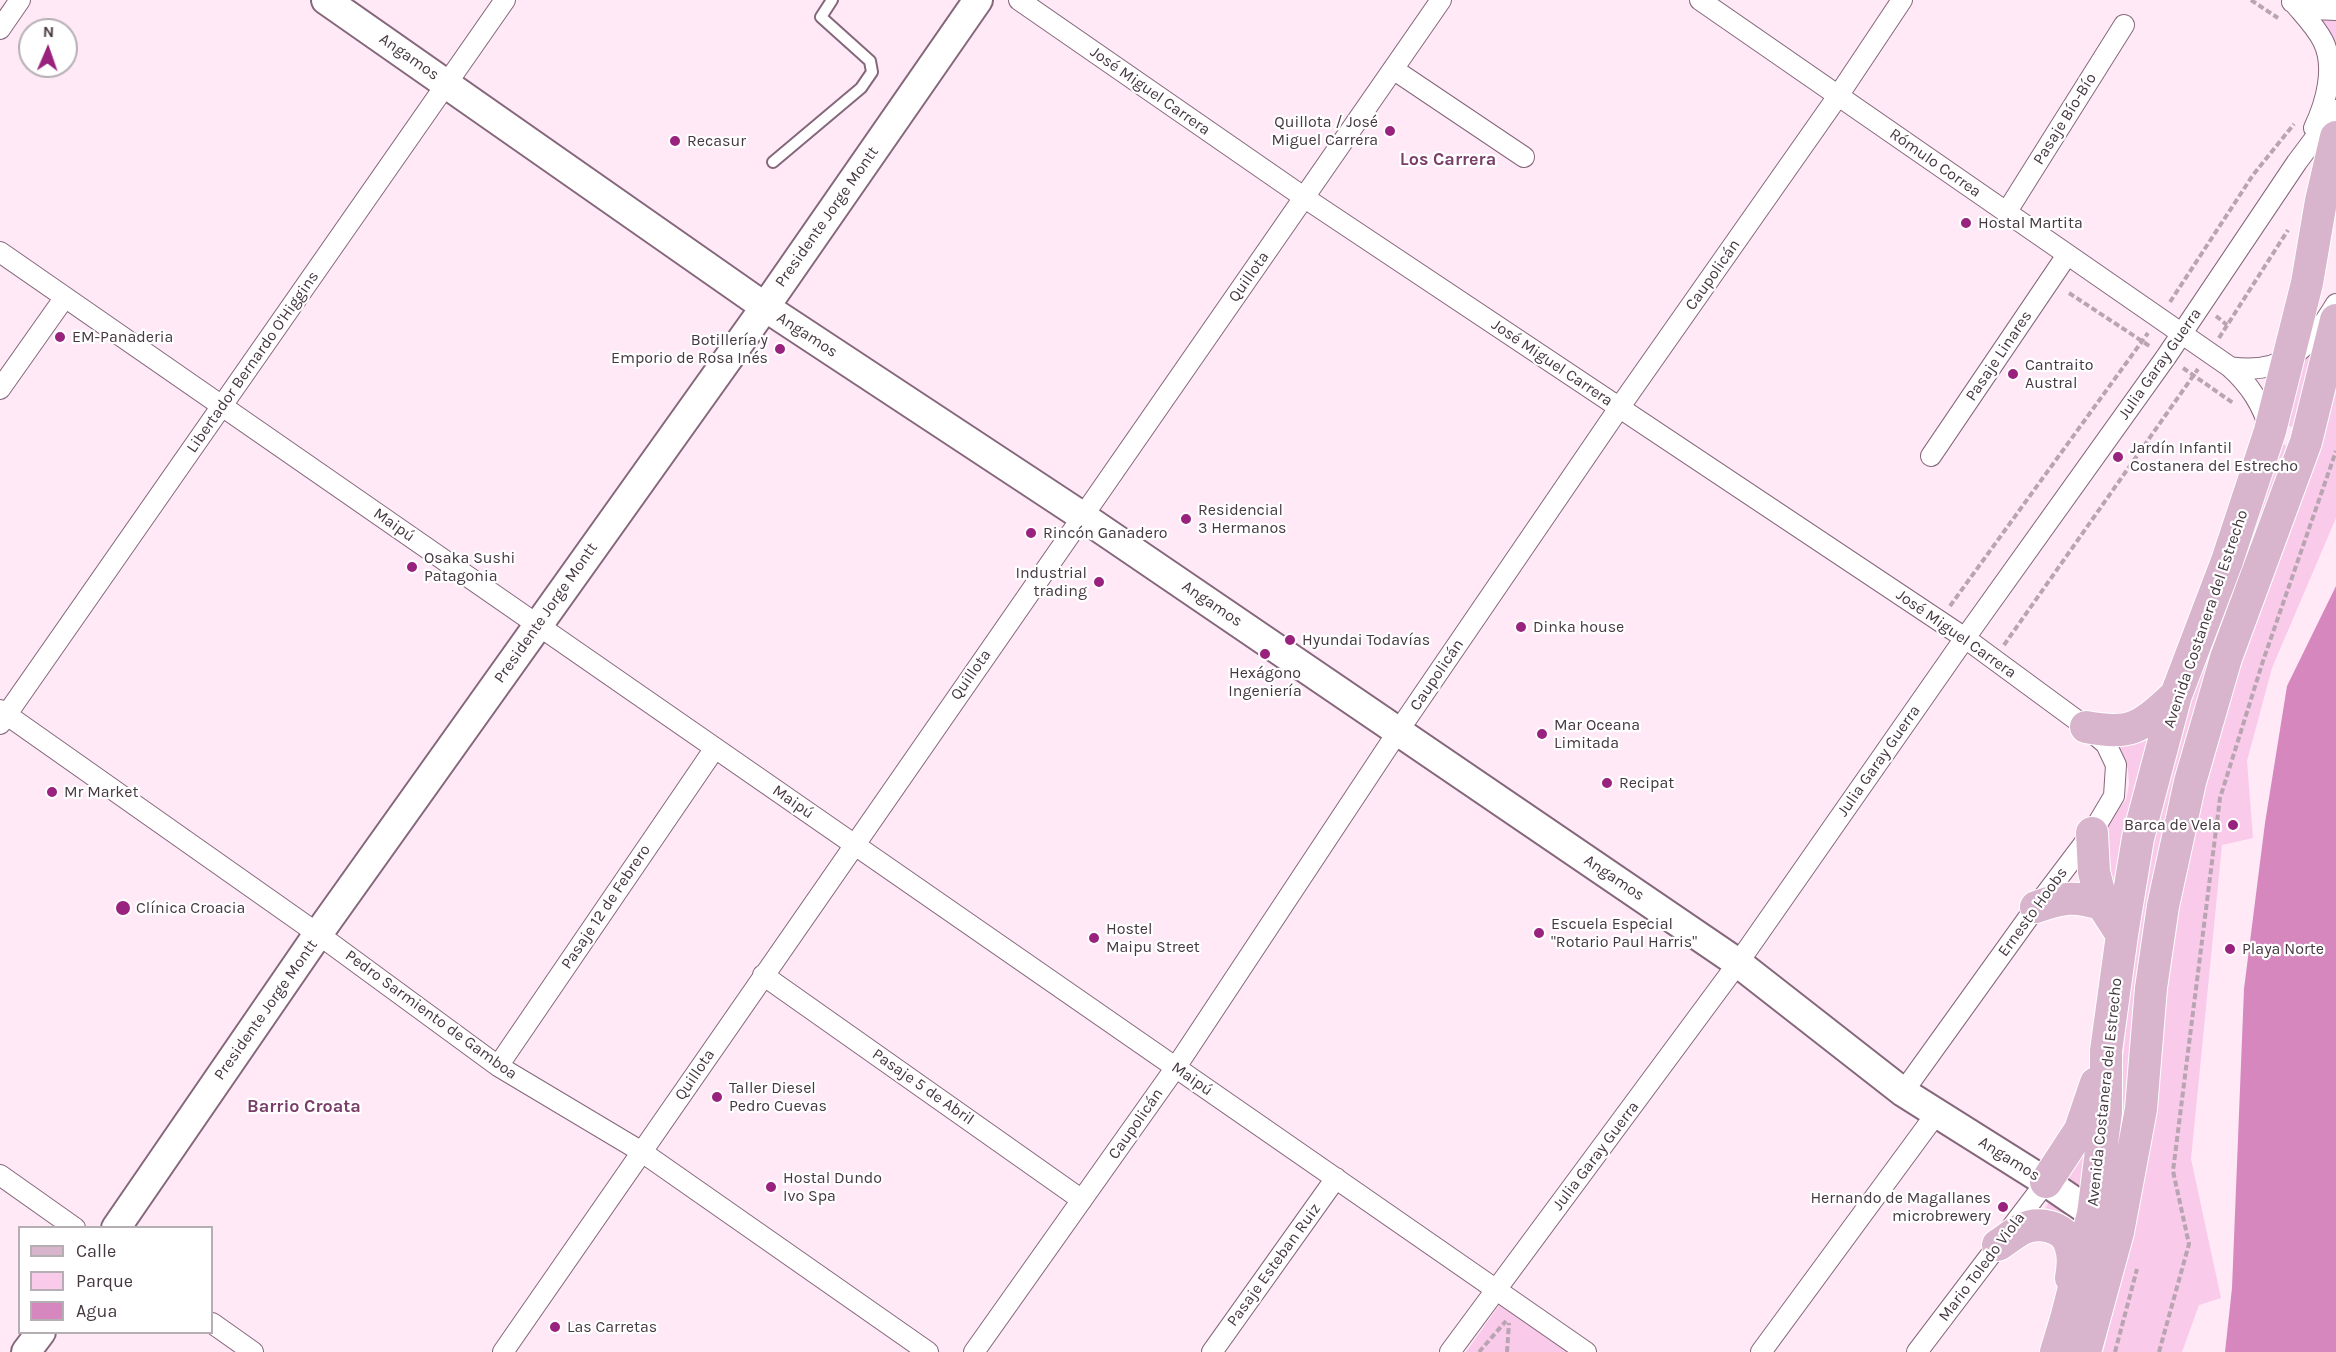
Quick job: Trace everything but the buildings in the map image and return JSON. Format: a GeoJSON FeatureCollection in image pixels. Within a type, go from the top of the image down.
{"type":"FeatureCollection","features":[{"type":"Feature","properties":{"kind":"main road","name":"Avenida Costanera del Estrecho"},"geometry":{"type":"LineString","coordinates":[[2056,1352],[2093,1214],[2106,1112],[2106,1051],[2138,838],[2176,695],[2227,561],[2270,430],[2307,283],[2336,137]]}},
{"type":"Feature","properties":{"kind":"main road","name":"Avenida Costanera del Estrecho"},"geometry":{"type":"LineString","coordinates":[[2085,1352],[2124,1266],[2151,988],[2163,906],[2190,782],[2226,658],[2306,442],[2336,320]]}},
{"type":"Feature","properties":{"kind":"main road"},"geometry":{"type":"LineString","coordinates":[[2086,726],[2110,731],[2144,724],[2176,695]]}},
{"type":"Feature","properties":{"kind":"main road"},"geometry":{"type":"LineString","coordinates":[[2092,833],[2094,872],[2102,904],[2122,935]]}},
{"type":"Feature","properties":{"kind":"main road"},"geometry":{"type":"LineString","coordinates":[[2036,907],[2079,897],[2102,904]]}},
{"type":"Feature","properties":{"kind":"main road"},"geometry":{"type":"LineString","coordinates":[[2046,1182],[2080,1130],[2106,1051]]}},
{"type":"Feature","properties":{"kind":"main road"},"geometry":{"type":"LineString","coordinates":[[2093,1214],[2104,1246],[2124,1266]]}},
{"type":"Feature","properties":{"kind":"main road"},"geometry":{"type":"LineString","coordinates":[[1998,1245],[2023,1228],[2039,1225],[2060,1231],[2070,1243],[2073,1263],[2066,1319]]}},
{"type":"Feature","properties":{"kind":"street"},"geometry":{"type":"LineString","coordinates":[[0,29],[20,0]]}},
{"type":"Feature","properties":{"kind":"street","name":"Angamos"},"geometry":{"type":"LineString","coordinates":[[326,0],[765,307],[1082,516],[1738,963],[1903,1092],[2093,1214]]}},
{"type":"Feature","properties":{"kind":"street","name":"Libertador Bernardo O'Higgins"},"geometry":{"type":"LineString","coordinates":[[2,716],[222,406],[505,0]]}},
{"type":"Feature","properties":{"kind":"street","name":"Presidente Jorge Montt"},"geometry":{"type":"LineString","coordinates":[[117,1226],[318,934],[765,307],[978,0]]}},
{"type":"Feature","properties":{"kind":"street","name":"José Miguel Carrera"},"geometry":{"type":"LineString","coordinates":[[1019,0],[1305,198],[1965,638],[2086,726]]}},
{"type":"Feature","properties":{"kind":"street","name":"Quillota"},"geometry":{"type":"LineString","coordinates":[[503,1352],[1441,0]]}},
{"type":"Feature","properties":{"kind":"street","name":"Rómulo Correa"},"geometry":{"type":"LineString","coordinates":[[1700,0],[2230,368],[2257,397],[2270,430]]}},
{"type":"Feature","properties":{"kind":"street","name":"Caupolicán"},"geometry":{"type":"LineString","coordinates":[[974,1352],[1176,1067],[1399,730],[1902,0]]}},
{"type":"Feature","properties":{"kind":"street"},"geometry":{"type":"LineString","coordinates":[[2292,2],[2314,9],[2336,10]]}},
{"type":"Feature","properties":{"kind":"street","name":"Julia Garay Guerra"},"geometry":{"type":"LineString","coordinates":[[2292,2],[2324,42],[2329,66],[2326,93],[2320,113],[2297,162]]}},
{"type":"Feature","properties":{"kind":"street","name":"Pasaje Bío-Bío"},"geometry":{"type":"LineString","coordinates":[[2006,213],[2124,25]]}},
{"type":"Feature","properties":{"kind":"street"},"geometry":{"type":"LineString","coordinates":[[1393,69],[1524,157]]}},
{"type":"Feature","properties":{"kind":"street","name":"Julia Garay Guerra"},"geometry":{"type":"LineString","coordinates":[[1450,1352],[1738,963],[1965,638],[2182,334],[2297,162],[2336,110]]}},
{"type":"Feature","properties":{"kind":"street","name":"Maipú"},"geometry":{"type":"LineString","coordinates":[[0,252],[1586,1352]]}},
{"type":"Feature","properties":{"kind":"street","name":"Pasaje Linares"},"geometry":{"type":"LineString","coordinates":[[1931,456],[2067,255]]}},
{"type":"Feature","properties":{"kind":"street"},"geometry":{"type":"LineString","coordinates":[[0,390],[64,297]]}},
{"type":"Feature","properties":{"kind":"street"},"geometry":{"type":"LineString","coordinates":[[2230,368],[2264,368],[2289,359],[2307,344],[2336,304]]}},
{"type":"Feature","properties":{"kind":"street","name":"Pedro Sarmiento de Gamboa"},"geometry":{"type":"LineString","coordinates":[[2,716],[318,934],[498,1066],[642,1152],[928,1352]]}},
{"type":"Feature","properties":{"kind":"street","name":"Ernesto Hoobs"},"geometry":{"type":"LineString","coordinates":[[1903,1092],[2092,833],[2114,796],[2116,765],[2106,744],[2086,726]]}},
{"type":"Feature","properties":{"kind":"street","name":"Pasaje 12 de Febrero"},"geometry":{"type":"LineString","coordinates":[[498,1066],[715,748]]}},
{"type":"Feature","properties":{"kind":"street","name":"Pasaje 5 de Abril"},"geometry":{"type":"LineString","coordinates":[[763,975],[1082,1200]]}},
{"type":"Feature","properties":{"kind":"street"},"geometry":{"type":"LineString","coordinates":[[1761,1352],[1936,1114]]}},
{"type":"Feature","properties":{"kind":"street"},"geometry":{"type":"LineString","coordinates":[[0,1175],[74,1226]]}},
{"type":"Feature","properties":{"kind":"street","name":"Pasaje Esteban Ruiz"},"geometry":{"type":"LineString","coordinates":[[1212,1352],[1336,1178]]}},
{"type":"Feature","properties":{"kind":"street","name":"Mario Toledo Viola"},"geometry":{"type":"LineString","coordinates":[[1917,1352],[2046,1182]]}},
{"type":"Feature","properties":{"kind":"street"},"geometry":{"type":"LineString","coordinates":[[213,1324],[253,1352]]}},
{"type":"Feature","properties":{"kind":"street"},"geometry":{"type":"LineString","coordinates":[[26,1352],[40,1334]]}},
{"type":"Feature","properties":{"kind":"lane"},"geometry":{"type":"LineString","coordinates":[[773,162],[861,88],[872,72],[870,62],[821,17],[832,0]]}},
{"type":"Feature","properties":{"kind":"path"},"geometry":{"type":"LineString","coordinates":[[2012,652],[2003,646],[2209,353],[2290,227]]}},
{"type":"Feature","properties":{"kind":"path"},"geometry":{"type":"LineString","coordinates":[[2159,1352],[2189,1244],[2173,1171],[2220,798],[2263,661],[2336,450]]}},
{"type":"Feature","properties":{"kind":"path"},"geometry":{"type":"LineString","coordinates":[[2115,1352],[2124,1266]]}},
{"type":"Feature","properties":{"kind":"path"},"geometry":{"type":"LineString","coordinates":[[1479,1352],[1510,1317]]}},
{"type":"Feature","properties":{"kind":"green space"},"geometry":{"type":"Polygon","coordinates":[[[2313,16],[2336,18],[2336,87],[2313,16]]]}},
{"type":"Feature","properties":{"kind":"green space"},"geometry":{"type":"Polygon","coordinates":[[[2318,341],[2295,428],[2286,425],[2302,360],[2318,341]]]}},
{"type":"Feature","properties":{"kind":"green space"},"geometry":{"type":"Polygon","coordinates":[[[2336,373],[2336,518],[2272,668],[2247,761],[2253,838],[2222,845],[2191,1159],[2221,1298],[2199,1305],[2182,1352],[2103,1352],[2136,1224],[2165,966],[2208,758],[2336,373]]]}},
{"type":"Feature","properties":{"kind":"green space"},"geometry":{"type":"Polygon","coordinates":[[[2281,443],[2291,448],[2248,559],[2128,1094],[2111,1224],[2117,1116],[2140,894],[2162,781],[2281,443]]]}},
{"type":"Feature","properties":{"kind":"green space"},"geometry":{"type":"Polygon","coordinates":[[[2154,726],[2114,902],[2104,832],[2112,816],[2126,800],[2129,784],[2128,769],[2121,753],[2109,738],[2154,726]]]}},
{"type":"Feature","properties":{"kind":"green space"},"geometry":{"type":"Polygon","coordinates":[[[2090,1137],[2080,1195],[2058,1178],[2090,1137]]]}},
{"type":"Feature","properties":{"kind":"green space"},"geometry":{"type":"Polygon","coordinates":[[[2053,1197],[2078,1214],[2074,1231],[2039,1216],[2053,1197]]]}},
{"type":"Feature","properties":{"kind":"green space"},"geometry":{"type":"Polygon","coordinates":[[[1500,1304],[1583,1352],[1466,1352],[1500,1304]]]}},
{"type":"Feature","properties":{"kind":"water"},"geometry":{"type":"Polygon","coordinates":[[[2336,586],[2336,1352],[2225,1352],[2232,1288],[2244,989],[2265,823],[2287,686],[2336,586]]]}},
{"type":"Feature","properties":{"kind":"place","name":"Quillota / José Miguel Carrera"},"geometry":{"type":"Point","coordinates":[1390,131]}},
{"type":"Feature","properties":{"kind":"place","name":"Recasur"},"geometry":{"type":"Point","coordinates":[675,141]}},
{"type":"Feature","properties":{"kind":"place","name":"Hostal Martita"},"geometry":{"type":"Point","coordinates":[1966,223]}},
{"type":"Feature","properties":{"kind":"place","name":"EM-Panaderia"},"geometry":{"type":"Point","coordinates":[60,337]}},
{"type":"Feature","properties":{"kind":"place","name":"Botillería y Emporio de Rosa Inés"},"geometry":{"type":"Point","coordinates":[780,349]}},
{"type":"Feature","properties":{"kind":"place","name":"Cantraito Austral"},"geometry":{"type":"Point","coordinates":[2013,374]}},
{"type":"Feature","properties":{"kind":"place","name":"Jardín Infantil Costanera del Estrecho"},"geometry":{"type":"Point","coordinates":[2118,457]}},
{"type":"Feature","properties":{"kind":"place","name":"Residencial 3 Hermanos"},"geometry":{"type":"Point","coordinates":[1186,519]}},
{"type":"Feature","properties":{"kind":"place","name":"Rincón Ganadero"},"geometry":{"type":"Point","coordinates":[1031,533]}},
{"type":"Feature","properties":{"kind":"place","name":"Osaka Sushi Patagonia"},"geometry":{"type":"Point","coordinates":[412,567]}},
{"type":"Feature","properties":{"kind":"place","name":"Industrial trading"},"geometry":{"type":"Point","coordinates":[1099,582]}},
{"type":"Feature","properties":{"kind":"place","name":"Dinka house"},"geometry":{"type":"Point","coordinates":[1521,627]}},
{"type":"Feature","properties":{"kind":"place","name":"Hyundai Todavías"},"geometry":{"type":"Point","coordinates":[1290,640]}},
{"type":"Feature","properties":{"kind":"place","name":"Hexágono Ingeniería"},"geometry":{"type":"Point","coordinates":[1265,654]}},
{"type":"Feature","properties":{"kind":"place","name":"Mar Oceana Limitada"},"geometry":{"type":"Point","coordinates":[1542,734]}},
{"type":"Feature","properties":{"kind":"place","name":"Recipat"},"geometry":{"type":"Point","coordinates":[1607,783]}},
{"type":"Feature","properties":{"kind":"place","name":"Mr Market"},"geometry":{"type":"Point","coordinates":[52,792]}},
{"type":"Feature","properties":{"kind":"place","name":"Barca de Vela"},"geometry":{"type":"Point","coordinates":[2233,825]}},
{"type":"Feature","properties":{"kind":"place","name":"Clínica Croacia"},"geometry":{"type":"Point","coordinates":[123,908]}},
{"type":"Feature","properties":{"kind":"place","name":"Escuela Especial \"Rotario Paul Harris\""},"geometry":{"type":"Point","coordinates":[1539,933]}},
{"type":"Feature","properties":{"kind":"place","name":"Hostel Maipu Street"},"geometry":{"type":"Point","coordinates":[1094,938]}},
{"type":"Feature","properties":{"kind":"place","name":"Playa Norte"},"geometry":{"type":"Point","coordinates":[2230,949]}},
{"type":"Feature","properties":{"kind":"place","name":"Taller Diesel Pedro Cuevas"},"geometry":{"type":"Point","coordinates":[717,1097]}},
{"type":"Feature","properties":{"kind":"place","name":"Hostal Dundo Ivo Spa"},"geometry":{"type":"Point","coordinates":[771,1187]}},
{"type":"Feature","properties":{"kind":"place","name":"Hernando de Magallanes microbrewery"},"geometry":{"type":"Point","coordinates":[2003,1207]}},
{"type":"Feature","properties":{"kind":"place","name":"Las Carretas"},"geometry":{"type":"Point","coordinates":[555,1327]}},
{"type":"Feature","properties":{"kind":"district","name":"Los Carrera"},"geometry":{"type":"Point","coordinates":[1448,160]}},
{"type":"Feature","properties":{"kind":"district","name":"Barrio Croata"},"geometry":{"type":"Point","coordinates":[304,1107]}}]}
